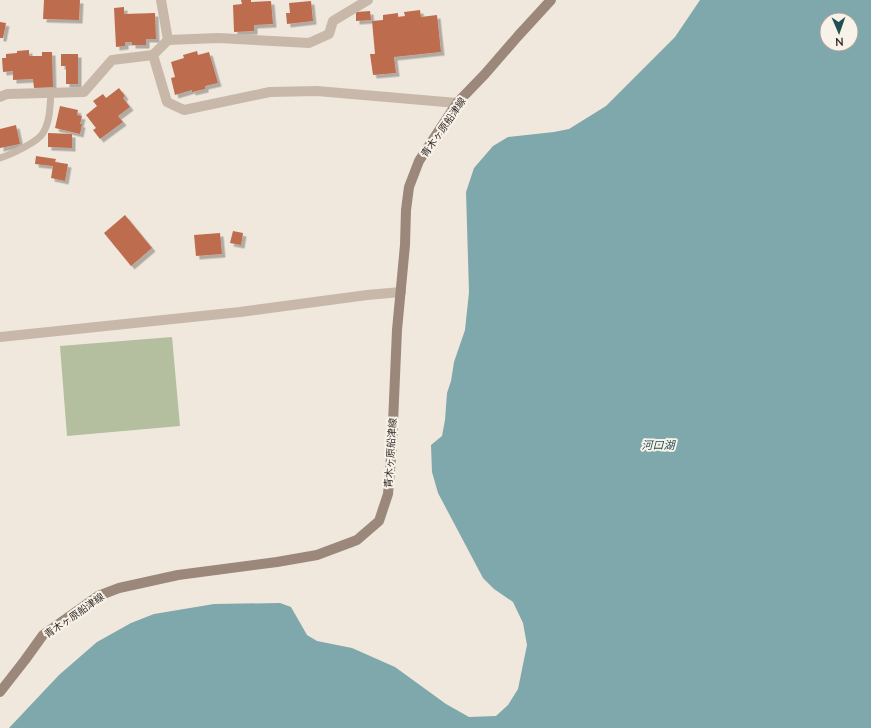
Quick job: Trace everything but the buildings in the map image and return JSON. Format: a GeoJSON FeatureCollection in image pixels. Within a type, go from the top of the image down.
{"type":"FeatureCollection","features":[{"type":"Feature","properties":{"kind":"main road","name":"青木ヶ原船津線"},"geometry":{"type":"LineString","coordinates":[[0,692],[43,635],[98,596],[119,588],[178,575],[317,555],[357,540],[379,521],[388,494],[392,446],[397,330],[409,187],[419,161],[456,103],[486,74],[551,0]]}},
{"type":"Feature","properties":{"kind":"street"},"geometry":{"type":"LineString","coordinates":[[161,0],[168,40]]}},
{"type":"Feature","properties":{"kind":"street"},"geometry":{"type":"LineString","coordinates":[[0,97],[7,94],[84,92],[112,60],[153,55],[168,40],[218,38],[308,43],[329,34],[333,21],[368,0]]}},
{"type":"Feature","properties":{"kind":"street"},"geometry":{"type":"LineString","coordinates":[[153,55],[167,102],[184,110],[270,92],[317,91],[456,103]]}},
{"type":"Feature","properties":{"kind":"street"},"geometry":{"type":"LineString","coordinates":[[0,337],[232,313],[401,292]]}},
{"type":"Feature","properties":{"kind":"lane"},"geometry":{"type":"LineString","coordinates":[[0,158],[21,150],[43,134],[48,118],[51,93]]}},
{"type":"Feature","properties":{"kind":"green space"},"geometry":{"type":"Polygon","coordinates":[[[172,337],[180,426],[67,436],[60,346],[172,337]]]}},
{"type":"Feature","properties":{"kind":"water","name":"河口湖"},"geometry":{"type":"Polygon","coordinates":[[[700,0],[871,0],[871,728],[9,728],[59,675],[97,642],[131,623],[154,614],[214,604],[280,603],[291,607],[307,635],[317,641],[352,648],[395,667],[446,704],[469,717],[496,716],[508,705],[518,689],[527,645],[523,623],[513,602],[494,589],[483,578],[438,493],[432,472],[431,445],[442,436],[447,393],[451,381],[454,362],[465,330],[469,292],[466,192],[474,168],[493,146],[508,137],[569,129],[606,106],[675,37],[700,0]]]}}]}
